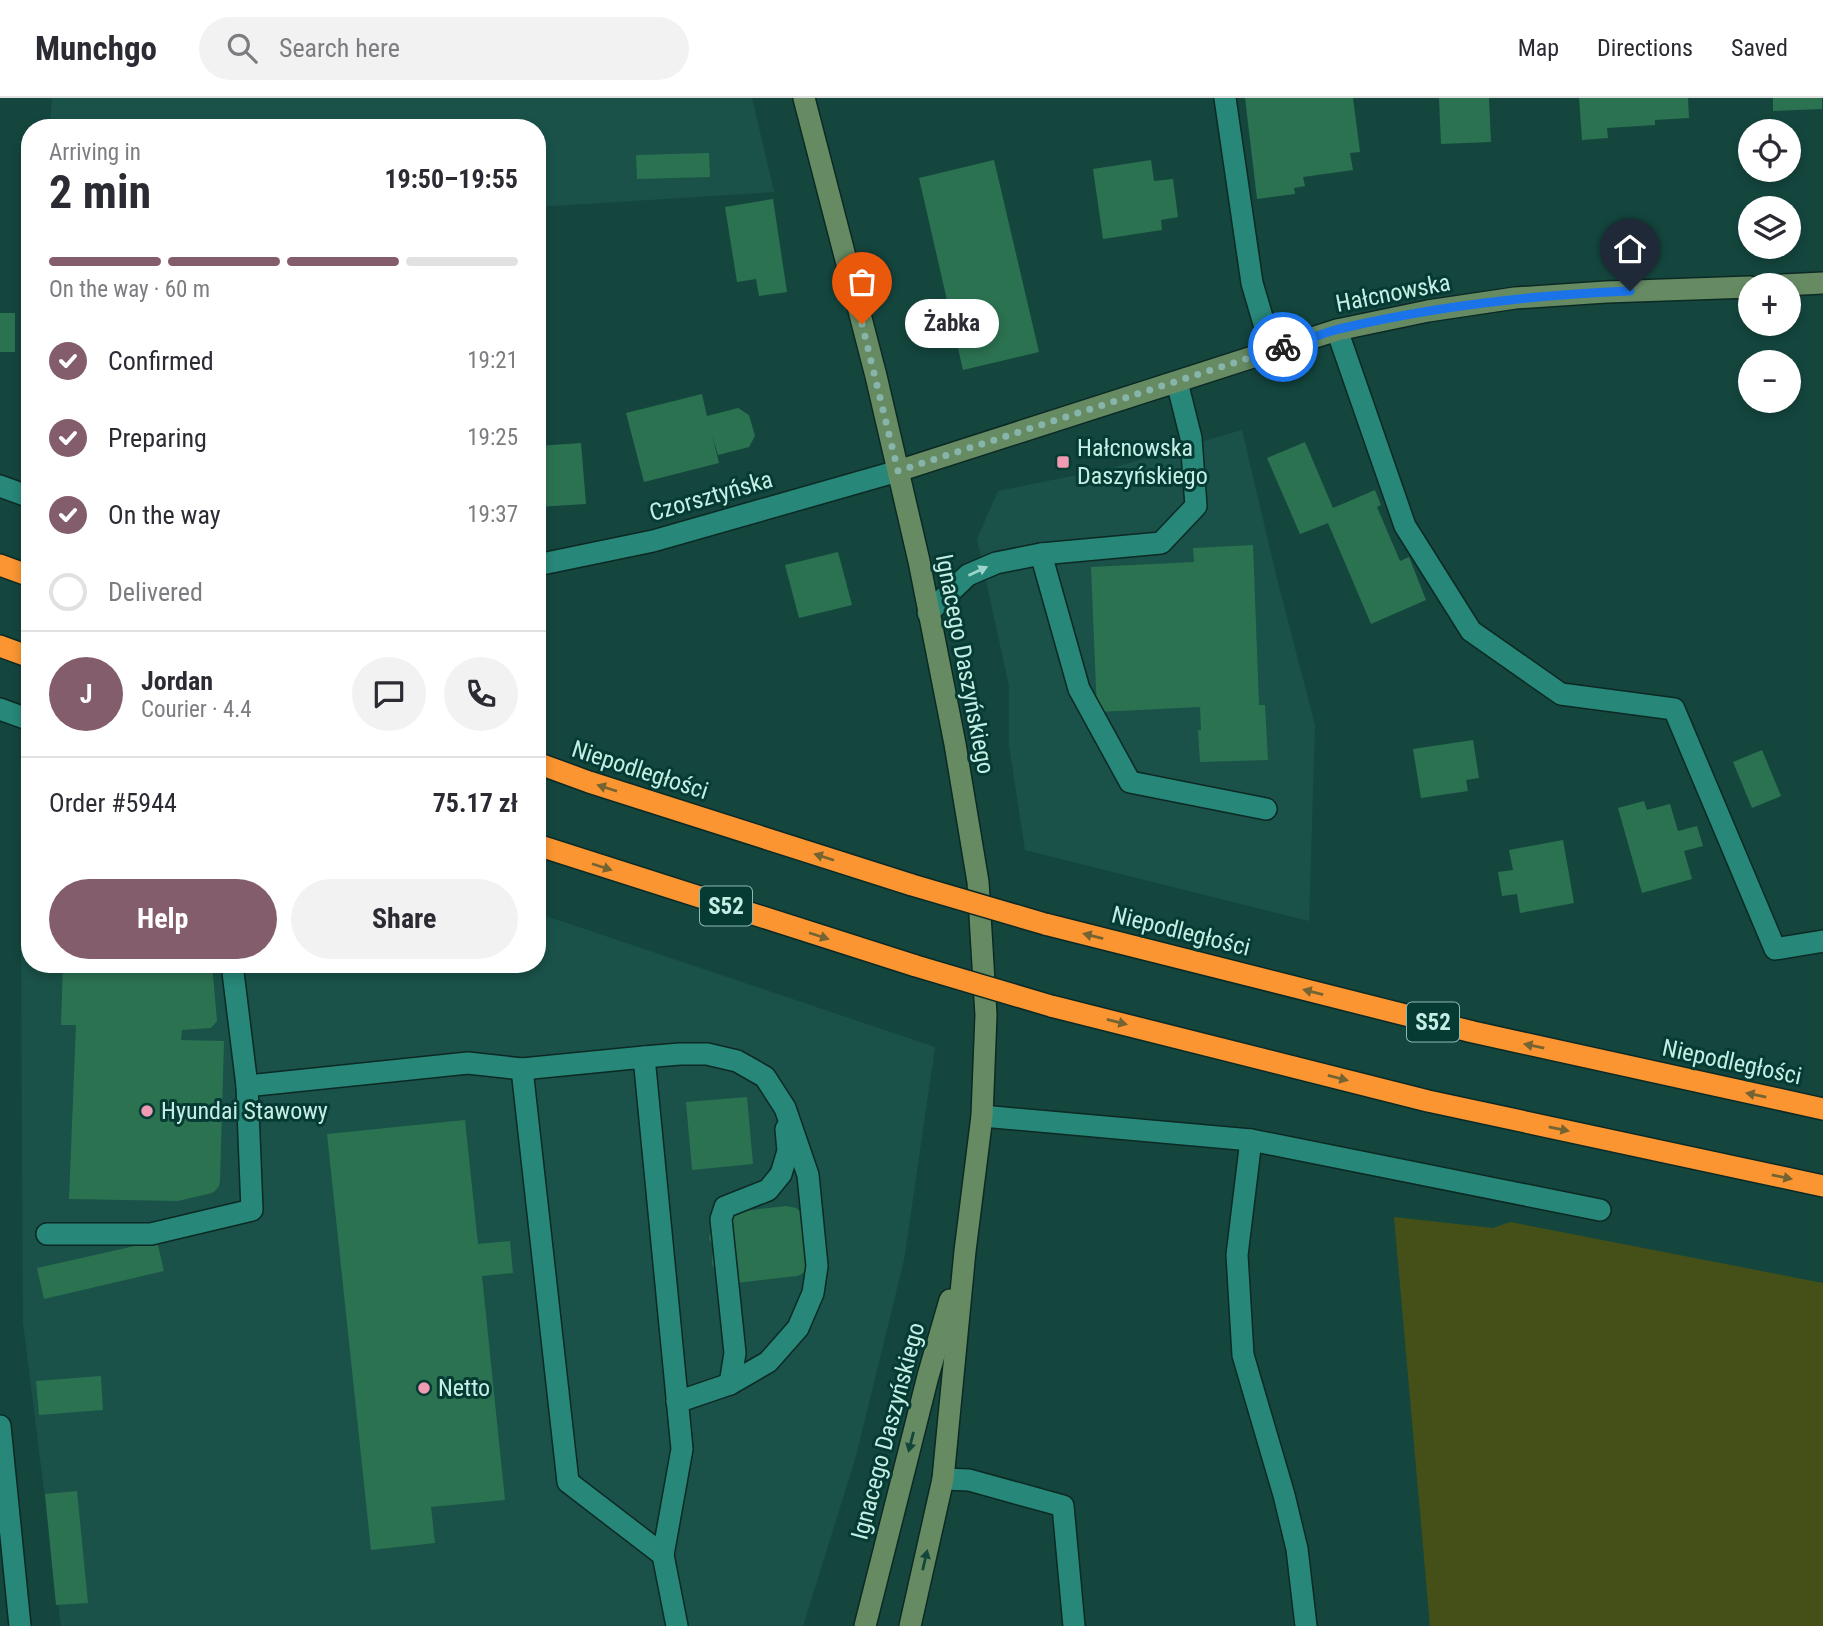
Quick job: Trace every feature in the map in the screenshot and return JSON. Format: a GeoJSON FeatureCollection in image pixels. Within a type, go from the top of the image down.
{"type":"FeatureCollection","features":[{"type":"Feature","properties":{"kind":"highway"},"geometry":{"type":"LineString","coordinates":[[0,565],[21,573]]}},
{"type":"Feature","properties":{"kind":"highway"},"geometry":{"type":"LineString","coordinates":[[0,646],[21,654]]}},
{"type":"Feature","properties":{"kind":"highway","name":"Niepodległości"},"geometry":{"type":"LineString","coordinates":[[546,766],[912,886],[1045,924],[1473,1032],[1823,1109]]}},
{"type":"Feature","properties":{"kind":"highway","name":"S52"},"geometry":{"type":"LineString","coordinates":[[546,848],[915,967],[1051,1006],[1429,1101],[1823,1186]]}},
{"type":"Feature","properties":{"kind":"street","name":"Ignacego Daszyńskiego"},"geometry":{"type":"LineString","coordinates":[[804,98],[876,376],[919,561],[955,744],[978,882],[986,1015],[982,1116],[965,1251],[943,1479],[910,1626]]}},
{"type":"Feature","properties":{"kind":"street"},"geometry":{"type":"LineString","coordinates":[[1225,98],[1252,283],[1272,351]]}},
{"type":"Feature","properties":{"kind":"street"},"geometry":{"type":"LineString","coordinates":[[1801,285],[1823,284]]}},
{"type":"Feature","properties":{"kind":"street","name":"Hałcnowska"},"geometry":{"type":"LineString","coordinates":[[898,471],[1338,330],[1428,311],[1515,298],[1738,287]]}},
{"type":"Feature","properties":{"kind":"street"},"geometry":{"type":"LineString","coordinates":[[1338,330],[1405,526],[1471,631],[1561,695],[1674,709],[1775,949],[1823,940]]}},
{"type":"Feature","properties":{"kind":"street"},"geometry":{"type":"LineString","coordinates":[[928,613],[968,575],[996,563],[1041,554],[1161,543],[1196,506],[1191,438],[1177,382]]}},
{"type":"Feature","properties":{"kind":"street","name":"Czorsztyńska"},"geometry":{"type":"LineString","coordinates":[[546,563],[653,541],[898,471]]}},
{"type":"Feature","properties":{"kind":"street"},"geometry":{"type":"LineString","coordinates":[[0,486],[21,494]]}},
{"type":"Feature","properties":{"kind":"street"},"geometry":{"type":"LineString","coordinates":[[1041,554],[1079,689],[1130,782],[1266,808]]}},
{"type":"Feature","properties":{"kind":"street"},"geometry":{"type":"LineString","coordinates":[[0,709],[21,717]]}},
{"type":"Feature","properties":{"kind":"street"},"geometry":{"type":"LineString","coordinates":[[47,1234],[151,1234],[252,1210],[247,1086],[233,973]]}},
{"type":"Feature","properties":{"kind":"street"},"geometry":{"type":"LineString","coordinates":[[247,1086],[468,1063],[522,1069],[680,1054],[707,1054],[737,1061],[765,1077],[785,1108],[808,1175],[817,1266],[813,1293],[798,1328],[768,1362],[730,1384],[677,1402]]}},
{"type":"Feature","properties":{"kind":"street"},"geometry":{"type":"LineString","coordinates":[[644,1057],[682,1449],[663,1555],[677,1626]]}},
{"type":"Feature","properties":{"kind":"street"},"geometry":{"type":"LineString","coordinates":[[522,1069],[568,1482],[663,1555]]}},
{"type":"Feature","properties":{"kind":"street"},"geometry":{"type":"LineString","coordinates":[[730,1384],[735,1353],[721,1219],[725,1207],[768,1190],[781,1174],[788,1151],[785,1108]]}},
{"type":"Feature","properties":{"kind":"street"},"geometry":{"type":"LineString","coordinates":[[982,1116],[1251,1140],[1600,1210]]}},
{"type":"Feature","properties":{"kind":"street"},"geometry":{"type":"LineString","coordinates":[[1251,1140],[1237,1255],[1243,1354],[1297,1549],[1306,1626]]}},
{"type":"Feature","properties":{"kind":"street","name":"Ignacego Daszyńskiego"},"geometry":{"type":"LineString","coordinates":[[865,1626],[928,1376],[965,1251]]}},
{"type":"Feature","properties":{"kind":"street"},"geometry":{"type":"LineString","coordinates":[[0,1426],[20,1626]]}},
{"type":"Feature","properties":{"kind":"street"},"geometry":{"type":"LineString","coordinates":[[943,1479],[969,1480],[1063,1506],[1073,1626]]}},
{"type":"Feature","properties":{"kind":"shaded area"},"geometry":{"type":"Polygon","coordinates":[[[52,98],[752,98],[774,192],[546,206],[546,119],[51,119],[52,98]]]}},
{"type":"Feature","properties":{"kind":"shaded area"},"geometry":{"type":"Polygon","coordinates":[[[1242,430],[1315,725],[1309,921],[1025,850],[1009,745],[1009,686],[977,539],[998,491],[1112,468],[1242,430]]]}},
{"type":"Feature","properties":{"kind":"shaded area"},"geometry":{"type":"Polygon","coordinates":[[[20,760],[21,760],[21,947],[20,760]]]}},
{"type":"Feature","properties":{"kind":"shaded area"},"geometry":{"type":"Polygon","coordinates":[[[546,916],[935,1047],[904,1260],[856,1456],[803,1626],[61,1626],[23,1322],[21,973],[546,973],[546,916]]]}},
{"type":"Feature","properties":{"kind":"shaded area"},"geometry":{"type":"Polygon","coordinates":[[[1394,1217],[1493,1228],[1510,1222],[1823,1283],[1823,1626],[1430,1626],[1394,1217]]]}},
{"type":"Feature","properties":{"kind":"building"},"geometry":{"type":"Polygon","coordinates":[[[1245,98],[1353,98],[1360,152],[1350,153],[1353,170],[1303,177],[1305,186],[1294,188],[1295,194],[1257,199],[1245,98]]]}},
{"type":"Feature","properties":{"kind":"building"},"geometry":{"type":"Polygon","coordinates":[[[1439,98],[1489,98],[1491,142],[1441,144],[1439,98]]]}},
{"type":"Feature","properties":{"kind":"building"},"geometry":{"type":"Polygon","coordinates":[[[1579,98],[1688,98],[1689,118],[1655,120],[1655,125],[1607,128],[1608,138],[1582,140],[1579,98]]]}},
{"type":"Feature","properties":{"kind":"building"},"geometry":{"type":"Polygon","coordinates":[[[1773,98],[1822,98],[1822,109],[1773,111],[1773,98]]]}},
{"type":"Feature","properties":{"kind":"building"},"geometry":{"type":"Polygon","coordinates":[[[709,153],[710,177],[637,179],[636,155],[709,153]]]}},
{"type":"Feature","properties":{"kind":"building"},"geometry":{"type":"Polygon","coordinates":[[[994,160],[1039,352],[963,370],[919,178],[994,160]]]}},
{"type":"Feature","properties":{"kind":"building"},"geometry":{"type":"Polygon","coordinates":[[[1151,160],[1154,181],[1173,179],[1178,217],[1161,220],[1162,230],[1103,239],[1093,169],[1151,160]]]}},
{"type":"Feature","properties":{"kind":"building"},"geometry":{"type":"Polygon","coordinates":[[[773,199],[787,292],[759,296],[756,279],[737,282],[725,207],[773,199]]]}},
{"type":"Feature","properties":{"kind":"building"},"geometry":{"type":"Polygon","coordinates":[[[0,313],[15,313],[15,352],[0,352],[0,313]]]}},
{"type":"Feature","properties":{"kind":"building"},"geometry":{"type":"Polygon","coordinates":[[[702,394],[707,416],[738,408],[749,415],[755,436],[749,447],[718,455],[712,435],[719,463],[644,482],[626,413],[702,394]]]}},
{"type":"Feature","properties":{"kind":"building"},"geometry":{"type":"Polygon","coordinates":[[[1305,442],[1333,508],[1375,490],[1381,505],[1377,507],[1400,561],[1409,557],[1426,600],[1371,624],[1328,523],[1300,534],[1267,458],[1305,442]]]}},
{"type":"Feature","properties":{"kind":"building"},"geometry":{"type":"Polygon","coordinates":[[[581,443],[586,504],[546,506],[546,445],[581,443]]]}},
{"type":"Feature","properties":{"kind":"building"},"geometry":{"type":"Polygon","coordinates":[[[1253,545],[1259,705],[1265,705],[1268,760],[1200,762],[1200,707],[1097,712],[1091,567],[1194,562],[1193,548],[1253,545]]]}},
{"type":"Feature","properties":{"kind":"building"},"geometry":{"type":"Polygon","coordinates":[[[838,552],[852,605],[799,618],[785,565],[838,552]]]}},
{"type":"Feature","properties":{"kind":"building"},"geometry":{"type":"Polygon","coordinates":[[[1473,740],[1479,778],[1466,780],[1468,791],[1421,798],[1413,749],[1473,740]]]}},
{"type":"Feature","properties":{"kind":"building"},"geometry":{"type":"Polygon","coordinates":[[[1762,750],[1781,796],[1752,808],[1733,762],[1762,750]]]}},
{"type":"Feature","properties":{"kind":"building"},"geometry":{"type":"Polygon","coordinates":[[[1644,801],[1647,810],[1670,804],[1678,831],[1697,826],[1703,846],[1684,851],[1692,879],[1642,893],[1618,808],[1644,801]]]}},
{"type":"Feature","properties":{"kind":"building"},"geometry":{"type":"Polygon","coordinates":[[[1563,840],[1574,903],[1520,913],[1517,894],[1502,896],[1498,872],[1513,870],[1509,850],[1563,840]]]}},
{"type":"Feature","properties":{"kind":"building","name":"Hyundai Stawowy"},"geometry":{"type":"Polygon","coordinates":[[[63,973],[213,973],[217,1021],[211,1028],[182,1030],[181,1040],[224,1041],[220,1181],[216,1190],[178,1201],[69,1199],[76,1025],[61,1025],[63,973]]]}},
{"type":"Feature","properties":{"kind":"building"},"geometry":{"type":"Polygon","coordinates":[[[747,1097],[753,1164],[692,1170],[686,1102],[747,1097]]]}},
{"type":"Feature","properties":{"kind":"building","name":"Netto"},"geometry":{"type":"Polygon","coordinates":[[[465,1120],[478,1244],[510,1241],[513,1273],[482,1276],[505,1500],[431,1507],[435,1543],[371,1550],[327,1134],[465,1120]]]}},
{"type":"Feature","properties":{"kind":"building"},"geometry":{"type":"Polygon","coordinates":[[[786,1206],[802,1212],[807,1268],[802,1274],[737,1283],[715,1270],[712,1264],[713,1247],[709,1238],[712,1227],[733,1212],[786,1206]]]}},
{"type":"Feature","properties":{"kind":"building"},"geometry":{"type":"Polygon","coordinates":[[[157,1241],[164,1271],[44,1299],[37,1268],[157,1241]]]}},
{"type":"Feature","properties":{"kind":"building"},"geometry":{"type":"Polygon","coordinates":[[[101,1376],[103,1410],[39,1415],[36,1381],[101,1376]]]}},
{"type":"Feature","properties":{"kind":"building"},"geometry":{"type":"Polygon","coordinates":[[[77,1491],[88,1603],[56,1605],[45,1494],[77,1491]]]}},
{"type":"Feature","properties":{"kind":"way so far"},"geometry":{"type":"LineString","coordinates":[[862,324],[898,471],[1283,347]]}},
{"type":"Feature","properties":{"kind":"place","name":"Żabka"},"geometry":{"type":"Point","coordinates":[862,324]}},
{"type":"Feature","properties":{"kind":"place","name":"Hałcnowska Daszyńskiego"},"geometry":{"type":"Point","coordinates":[1063,462]}},
{"type":"Feature","properties":{"kind":"place","name":"Hyundai Stawowy"},"geometry":{"type":"Point","coordinates":[147,1111]}},
{"type":"Feature","properties":{"kind":"place","name":"Netto"},"geometry":{"type":"Point","coordinates":[424,1388]}},
{"type":"Feature","properties":{"kind":"route"},"geometry":{"type":"LineString","coordinates":[[1283,347],[1338,330],[1428,311],[1515,298],[1630,291]]}}]}
